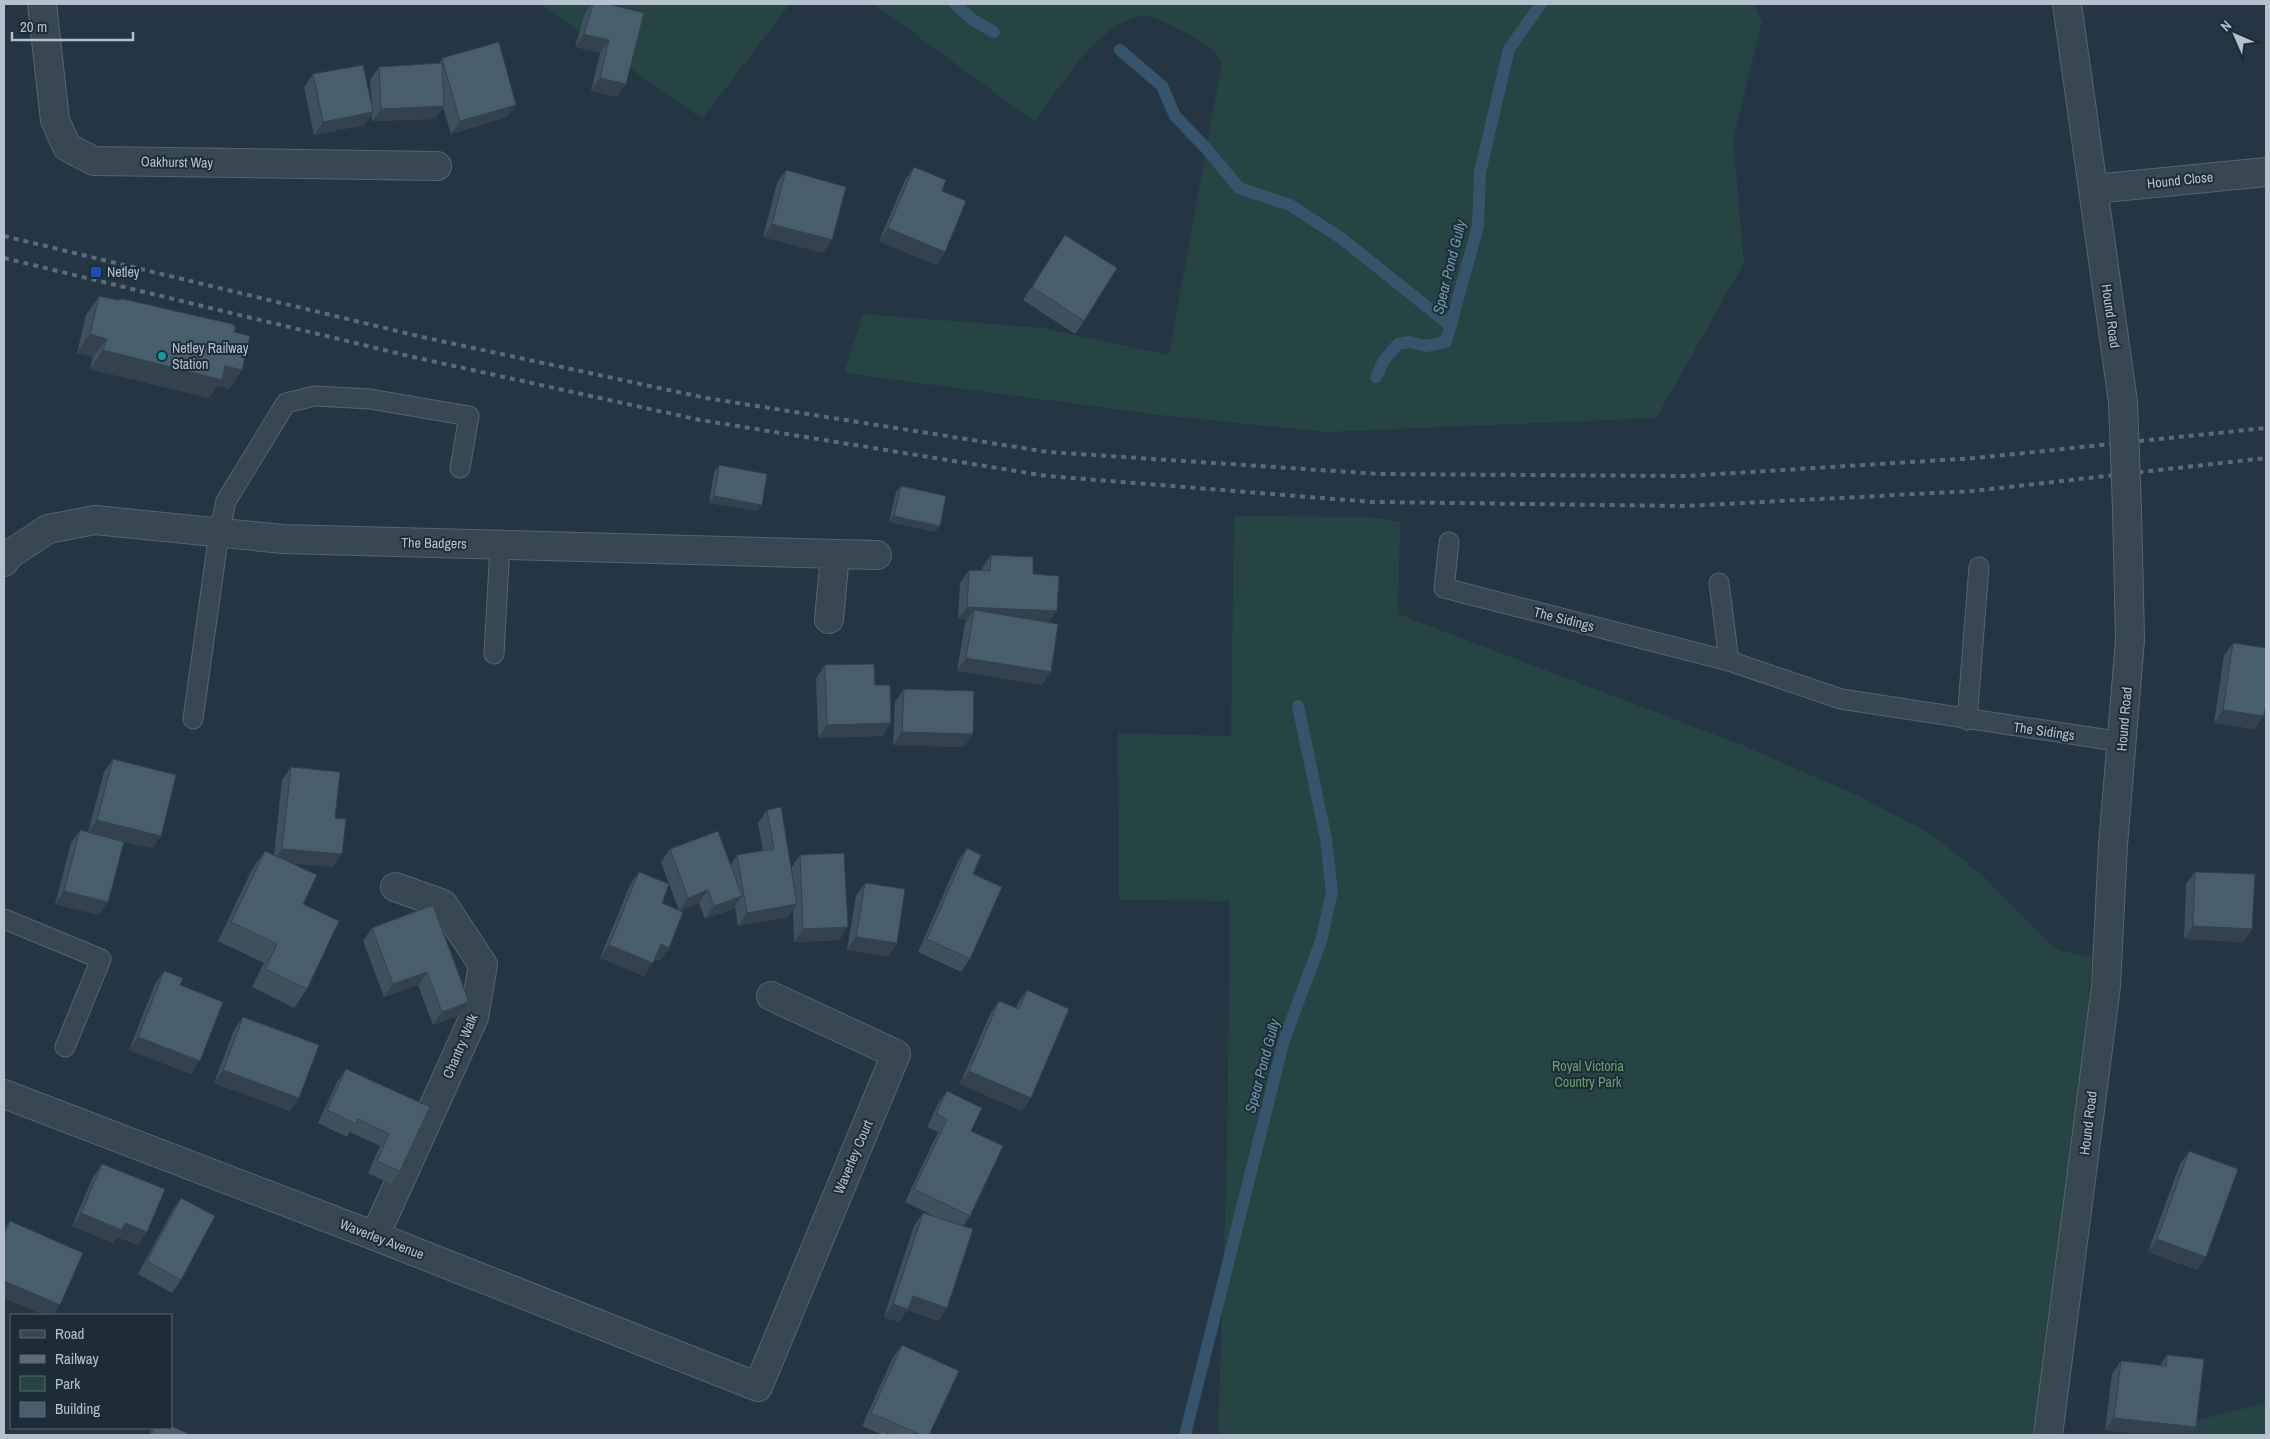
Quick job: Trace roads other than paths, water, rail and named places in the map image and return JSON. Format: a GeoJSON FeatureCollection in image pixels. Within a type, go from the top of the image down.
{"type":"FeatureCollection","features":[{"type":"Feature","properties":{"kind":"street","name":"Oakhurst Way"},"geometry":{"type":"LineString","coordinates":[[42,4],[55,120],[68,147],[94,161],[437,166]]}},
{"type":"Feature","properties":{"kind":"street","name":"Hound Road"},"geometry":{"type":"LineString","coordinates":[[2048,1435],[2106,986],[2113,845],[2130,640],[2123,402],[2067,4]]}},
{"type":"Feature","properties":{"kind":"street","name":"Hound Close"},"geometry":{"type":"LineString","coordinates":[[2094,189],[2266,172]]}},
{"type":"Feature","properties":{"kind":"street","name":"The Badgers"},"geometry":{"type":"LineString","coordinates":[[4,562],[9,555],[48,530],[95,520],[283,539],[877,555]]}},
{"type":"Feature","properties":{"kind":"street"},"geometry":{"type":"LineString","coordinates":[[829,619],[835,554]]}},
{"type":"Feature","properties":{"kind":"street","name":"Chantry Walk"},"geometry":{"type":"LineString","coordinates":[[375,1236],[474,1017],[483,965],[443,904],[395,886]]}},
{"type":"Feature","properties":{"kind":"street","name":"Waverley Court"},"geometry":{"type":"LineString","coordinates":[[758,1387],[896,1054],[770,996]]}},
{"type":"Feature","properties":{"kind":"street","name":"Waverley Avenue"},"geometry":{"type":"LineString","coordinates":[[4,1094],[375,1236],[758,1387]]}},
{"type":"Feature","properties":{"kind":"lane"},"geometry":{"type":"LineString","coordinates":[[193,719],[219,533],[226,501],[286,402],[315,396],[370,399],[468,416],[460,468]]}},
{"type":"Feature","properties":{"kind":"lane","name":"The Sidings"},"geometry":{"type":"LineString","coordinates":[[1449,542],[1444,588],[1729,662],[1841,699],[1966,720],[2122,742]]}},
{"type":"Feature","properties":{"kind":"lane"},"geometry":{"type":"LineString","coordinates":[[494,654],[500,545]]}},
{"type":"Feature","properties":{"kind":"lane"},"geometry":{"type":"LineString","coordinates":[[1966,720],[1979,567]]}},
{"type":"Feature","properties":{"kind":"lane"},"geometry":{"type":"LineString","coordinates":[[1719,583],[1729,662]]}},
{"type":"Feature","properties":{"kind":"lane"},"geometry":{"type":"LineString","coordinates":[[4,919],[101,959],[65,1047]]}},
{"type":"Feature","properties":{"kind":"waterway"},"geometry":{"type":"LineString","coordinates":[[955,4],[973,20],[994,32]]}},
{"type":"Feature","properties":{"kind":"waterway","name":"Spear Pond Gully"},"geometry":{"type":"LineString","coordinates":[[1376,377],[1384,360],[1398,344],[1410,342],[1426,346],[1446,342],[1478,226],[1480,172],[1509,49],[1541,4]]}},
{"type":"Feature","properties":{"kind":"waterway"},"geometry":{"type":"LineString","coordinates":[[1120,50],[1162,86],[1175,116],[1206,148],[1239,188],[1290,205],[1341,238],[1451,326]]}},
{"type":"Feature","properties":{"kind":"waterway","name":"Spear Pond Gully"},"geometry":{"type":"LineString","coordinates":[[1185,1435],[1284,1040],[1321,941],[1332,892],[1326,839],[1298,706]]}},
{"type":"Feature","properties":{"kind":"railway"},"geometry":{"type":"LineString","coordinates":[[4,236],[422,337],[706,398],[1048,452],[1380,474],[1686,476],[1976,458],[2266,428]]}},
{"type":"Feature","properties":{"kind":"railway"},"geometry":{"type":"LineString","coordinates":[[4,258],[413,357],[700,420],[1047,476],[1372,502],[1686,506],[1973,491],[2266,458]]}},
{"type":"Feature","properties":{"kind":"place","name":"Netley"},"geometry":{"type":"Point","coordinates":[96,272]}},
{"type":"Feature","properties":{"kind":"place","name":"Netley Railway Station"},"geometry":{"type":"Point","coordinates":[162,356]}},
{"type":"Feature","properties":{"kind":"park label","name":"Royal Victoria Country Park"},"geometry":{"type":"Point","coordinates":[1588,1074]}}]}
